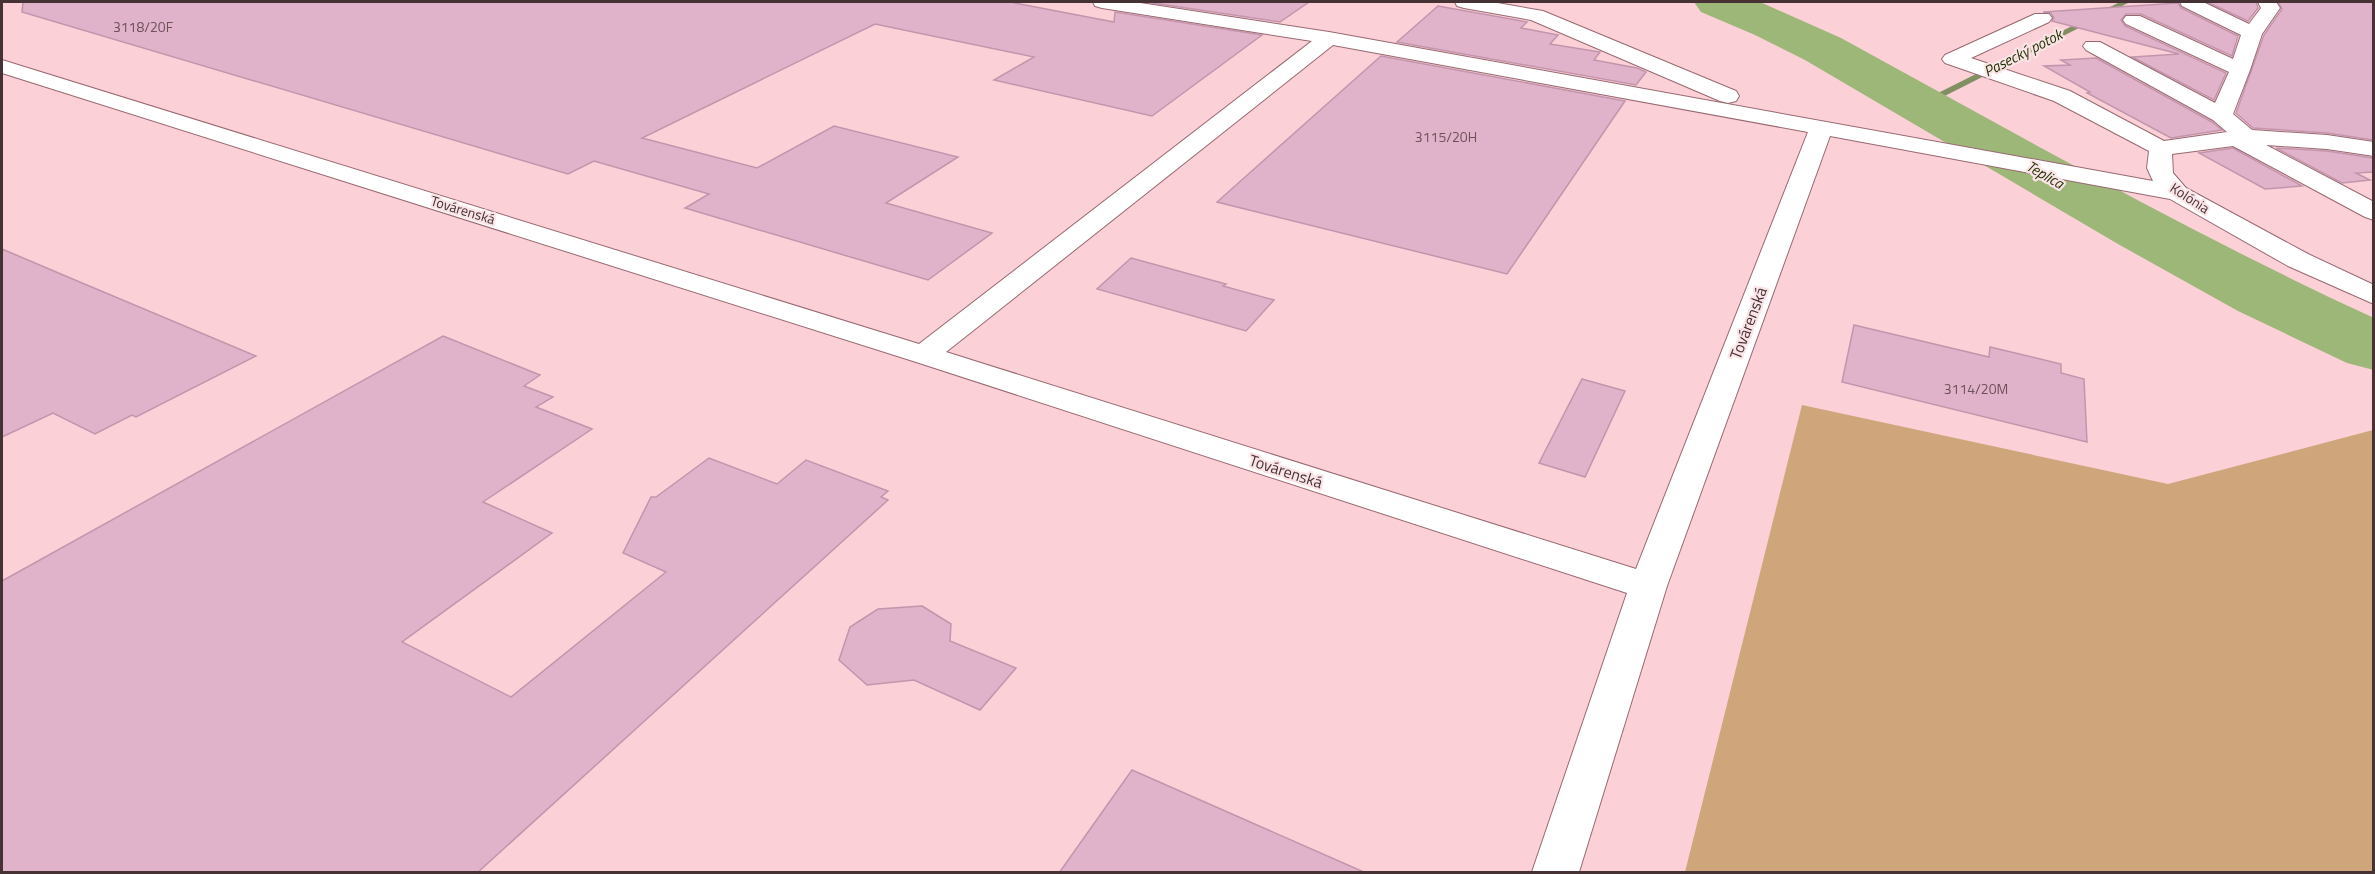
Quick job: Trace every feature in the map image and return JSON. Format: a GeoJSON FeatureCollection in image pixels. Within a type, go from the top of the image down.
{"type":"FeatureCollection","features":[{"type":"Feature","properties":{"kind":"street"},"geometry":{"type":"LineString","coordinates":[[1110,2],[1329,38],[2177,193]]}},
{"type":"Feature","properties":{"kind":"street"},"geometry":{"type":"LineString","coordinates":[[1464,2],[1536,15],[1785,120]]}},
{"type":"Feature","properties":{"kind":"street"},"geometry":{"type":"LineString","coordinates":[[2189,2],[2252,33]]}},
{"type":"Feature","properties":{"kind":"street"},"geometry":{"type":"LineString","coordinates":[[2221,115],[2240,70],[2252,33],[2271,8],[2267,2]]}},
{"type":"Feature","properties":{"kind":"street"},"geometry":{"type":"LineString","coordinates":[[2042,18],[1952,59],[2062,96],[2162,148],[2241,138],[2327,142],[2373,149]]}},
{"type":"Feature","properties":{"kind":"street"},"geometry":{"type":"LineString","coordinates":[[2133,20],[2240,70]]}},
{"type":"Feature","properties":{"kind":"street"},"geometry":{"type":"LineString","coordinates":[[924,355],[1329,38]]}},
{"type":"Feature","properties":{"kind":"street"},"geometry":{"type":"LineString","coordinates":[[2093,46],[2221,115],[2241,138],[2373,212]]}},
{"type":"Feature","properties":{"kind":"street","name":"Továrenská"},"geometry":{"type":"LineString","coordinates":[[2,66],[924,355],[1648,586]]}},
{"type":"Feature","properties":{"kind":"street","name":"Továrenská"},"geometry":{"type":"LineString","coordinates":[[1555,873],[1648,586],[1822,127]]}},
{"type":"Feature","properties":{"kind":"street"},"geometry":{"type":"LineString","coordinates":[[2327,142],[2373,159]]}},
{"type":"Feature","properties":{"kind":"street","name":"Kolónia"},"geometry":{"type":"LineString","coordinates":[[2162,148],[2157,163],[2163,179],[2177,193],[2298,260],[2373,296]]}},
{"type":"Feature","properties":{"kind":"shaded area"},"geometry":{"type":"Polygon","coordinates":[[[1802,405],[2168,484],[2373,430],[2373,872],[1685,872],[1802,405]]]}},
{"type":"Feature","properties":{"kind":"building"},"geometry":{"type":"Polygon","coordinates":[[[23,2],[1010,2],[1114,22],[1115,12],[1262,35],[1152,116],[994,80],[1034,57],[875,24],[642,138],[757,168],[834,126],[958,157],[886,203],[992,233],[928,280],[685,208],[709,194],[594,161],[568,174],[22,12],[23,2]]]}},
{"type":"Feature","properties":{"kind":"building"},"geometry":{"type":"Polygon","coordinates":[[[1146,2],[1309,2],[1280,22],[1146,2]]]}},
{"type":"Feature","properties":{"kind":"building"},"geometry":{"type":"Polygon","coordinates":[[[2207,2],[2256,2],[2258,8],[2248,21],[2207,2]]]}},
{"type":"Feature","properties":{"kind":"building"},"geometry":{"type":"Polygon","coordinates":[[[2278,2],[2373,2],[2373,140],[2327,133],[2253,128],[2236,113],[2264,35],[2282,9],[2278,2]]]}},
{"type":"Feature","properties":{"kind":"building"},"geometry":{"type":"Polygon","coordinates":[[[2178,3],[2181,8],[2238,36],[2232,56],[2141,14],[2126,14],[2121,20],[2125,26],[2226,73],[2214,100],[2132,57],[2179,54],[2052,21],[2054,18],[2051,13],[2043,12],[2178,3]]]}},
{"type":"Feature","properties":{"kind":"building"},"geometry":{"type":"Polygon","coordinates":[[[1438,6],[1527,22],[1521,28],[1558,35],[1550,44],[1600,52],[1594,60],[1637,68],[1646,72],[1636,85],[1397,42],[1438,6]]]}},
{"type":"Feature","properties":{"kind":"building"},"geometry":{"type":"Polygon","coordinates":[[[1381,56],[1625,101],[1507,274],[1217,202],[1381,56]]]}},
{"type":"Feature","properties":{"kind":"building"},"geometry":{"type":"Polygon","coordinates":[[[2096,58],[2212,122],[2222,130],[2171,138],[2087,93],[2090,92],[2044,66],[2070,65],[2061,60],[2096,58]]]}},
{"type":"Feature","properties":{"kind":"building"},"geometry":{"type":"Polygon","coordinates":[[[2233,148],[2302,186],[2265,189],[2199,153],[2233,148]]]}},
{"type":"Feature","properties":{"kind":"building"},"geometry":{"type":"Polygon","coordinates":[[[2276,148],[2327,151],[2373,158],[2373,172],[2356,173],[2370,180],[2342,183],[2276,148]]]}},
{"type":"Feature","properties":{"kind":"building"},"geometry":{"type":"Polygon","coordinates":[[[2,249],[256,356],[136,417],[132,415],[95,434],[53,413],[2,437],[2,249]]]}},
{"type":"Feature","properties":{"kind":"building"},"geometry":{"type":"Polygon","coordinates":[[[1131,258],[1226,284],[1223,286],[1274,300],[1246,331],[1097,289],[1131,258]]]}},
{"type":"Feature","properties":{"kind":"building"},"geometry":{"type":"Polygon","coordinates":[[[1854,325],[1989,357],[1990,347],[2061,364],[2061,373],[2084,379],[2087,442],[1842,382],[1854,325]]]}},
{"type":"Feature","properties":{"kind":"building"},"geometry":{"type":"Polygon","coordinates":[[[443,336],[540,375],[524,386],[553,397],[536,407],[592,429],[483,502],[552,533],[402,642],[511,697],[666,572],[623,553],[651,497],[656,497],[709,458],[777,484],[806,460],[888,491],[881,497],[888,500],[477,873],[2,873],[2,581],[443,336]]]}},
{"type":"Feature","properties":{"kind":"building"},"geometry":{"type":"Polygon","coordinates":[[[1582,379],[1625,391],[1585,477],[1539,463],[1582,379]]]}},
{"type":"Feature","properties":{"kind":"building"},"geometry":{"type":"Polygon","coordinates":[[[922,606],[951,624],[950,641],[1016,668],[980,710],[914,680],[867,685],[839,660],[850,627],[878,609],[922,606]]]}},
{"type":"Feature","properties":{"kind":"building"},"geometry":{"type":"Polygon","coordinates":[[[1132,770],[1366,873],[1059,873],[1132,770]]]}},
{"type":"Feature","properties":{"kind":"waterway","name":"Teplica"},"geometry":{"type":"LineString","coordinates":[[1718,2],[1773,24],[1823,49],[2142,230],[2264,295],[2374,347]]}},
{"type":"Feature","properties":{"kind":"waterway","name":"Pasecký potok"},"geometry":{"type":"LineString","coordinates":[[1921,104],[2126,2]]}}]}
